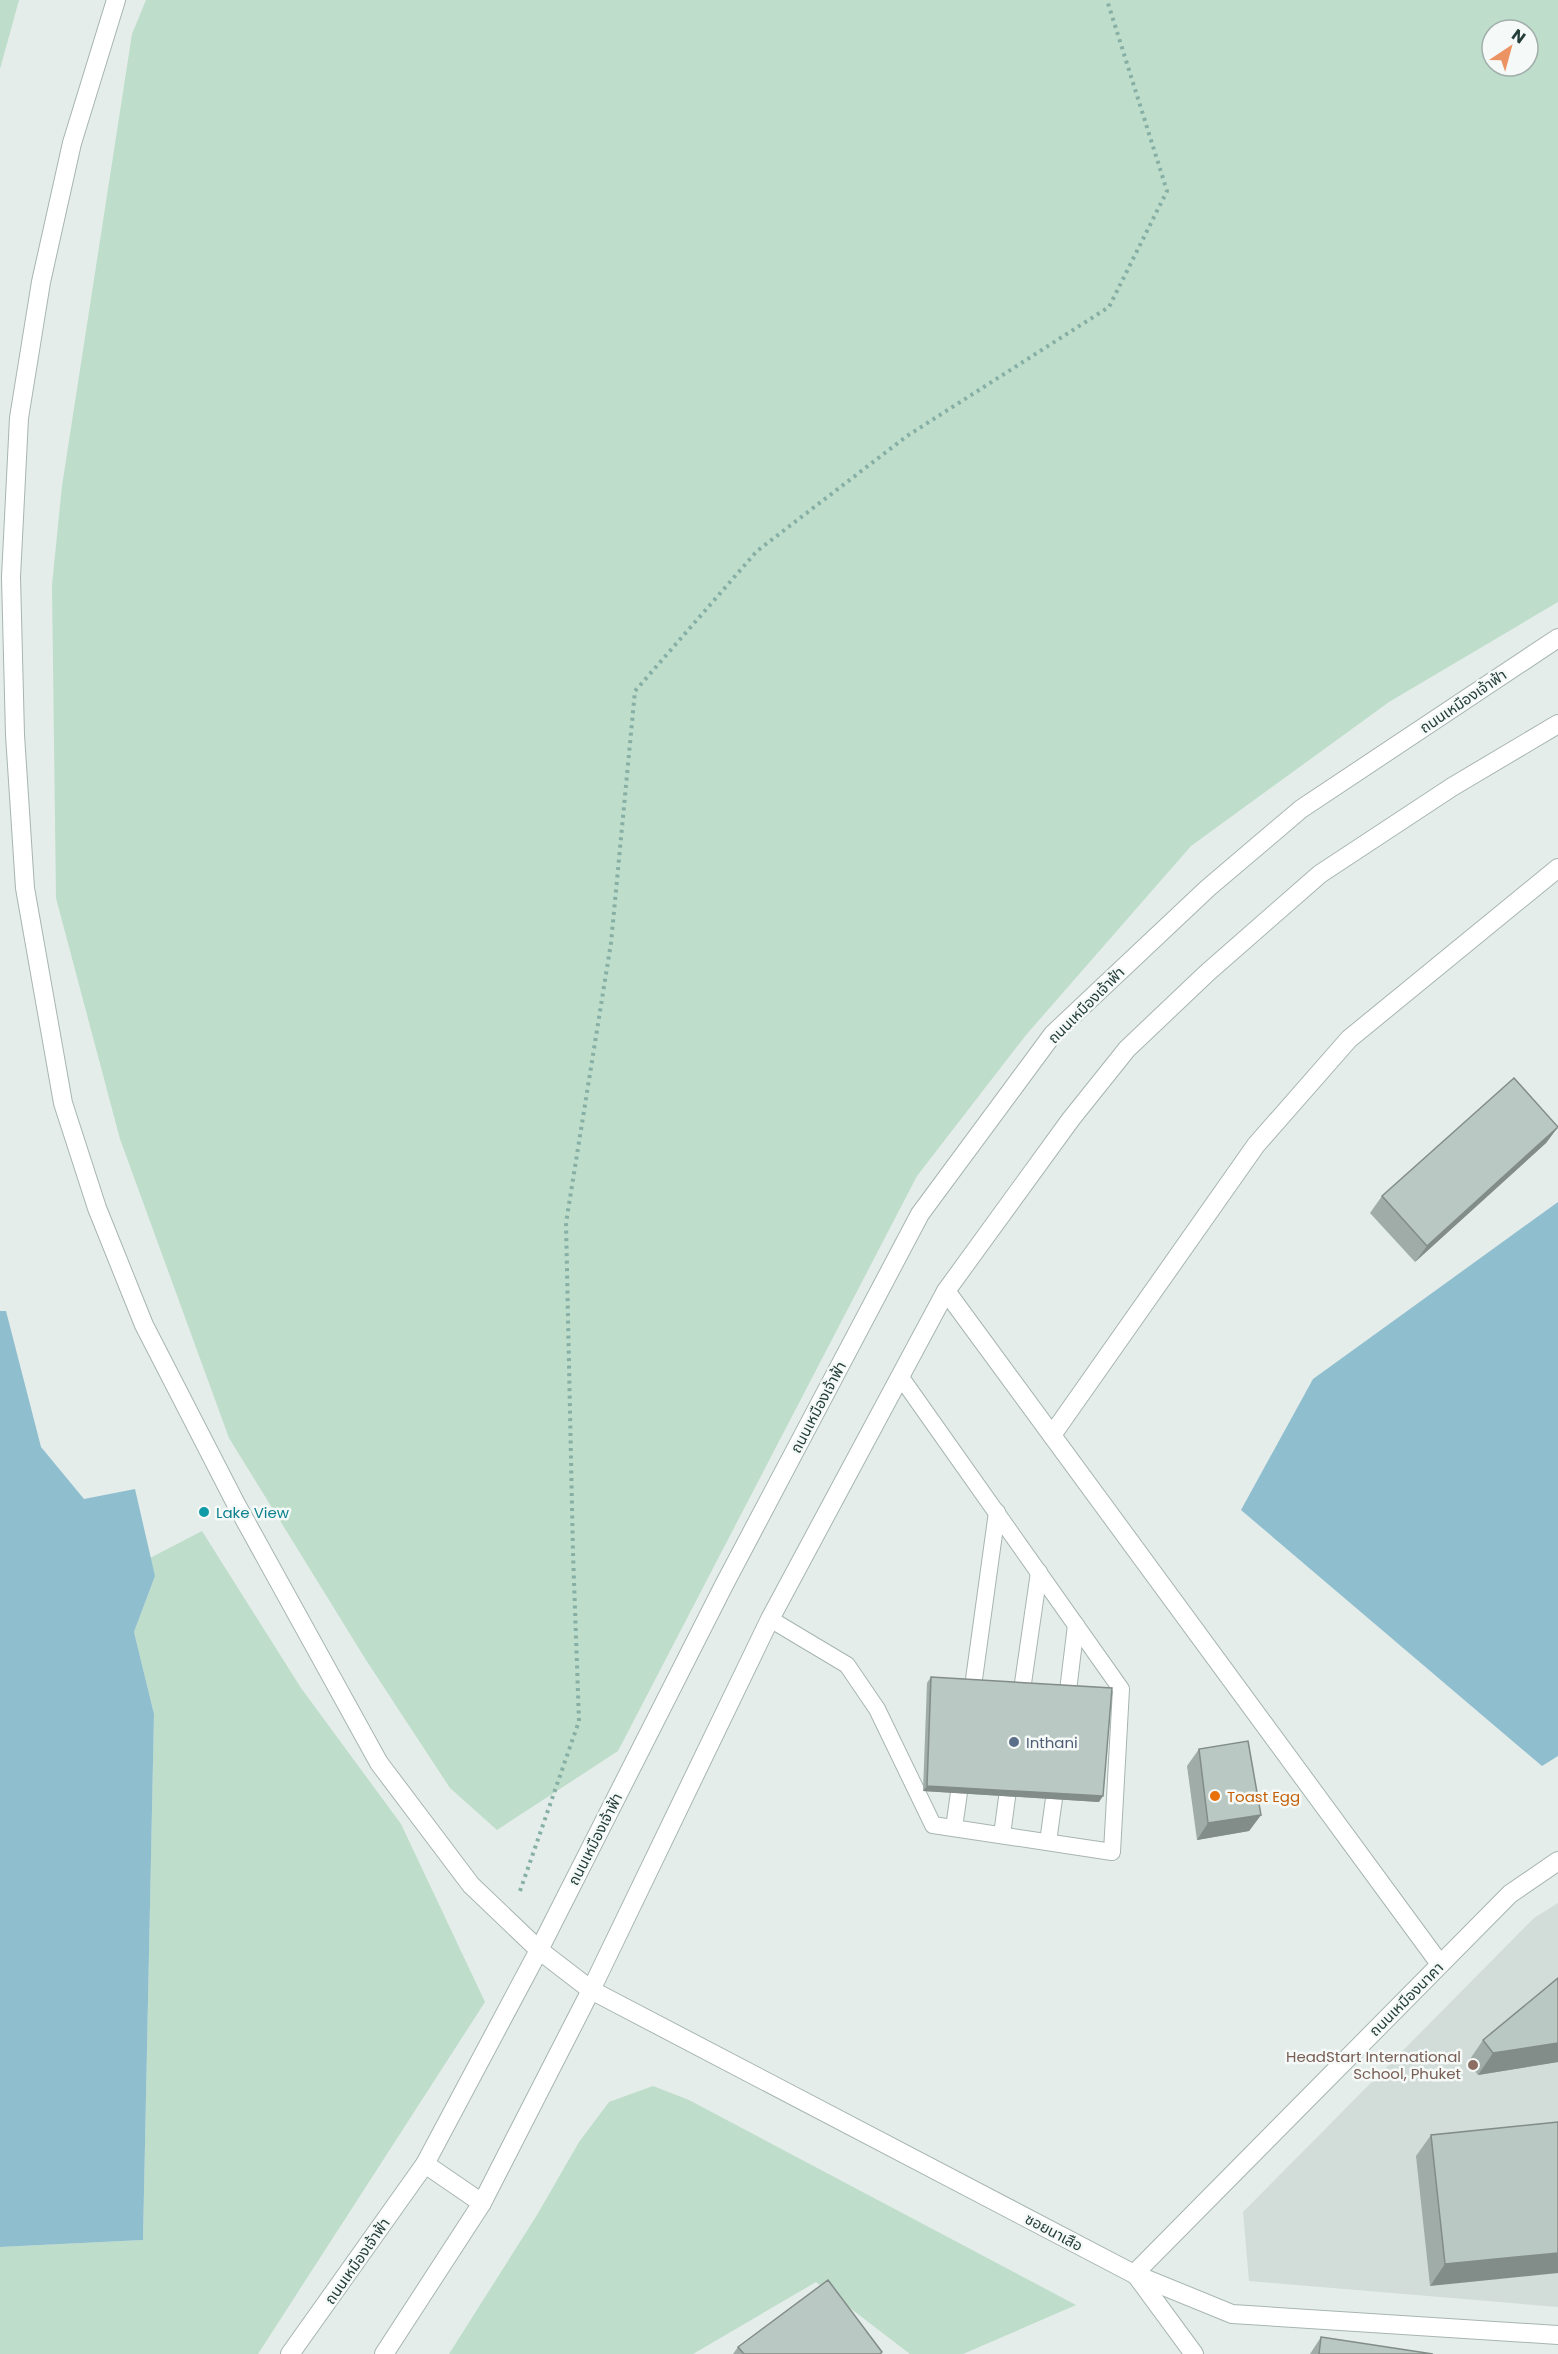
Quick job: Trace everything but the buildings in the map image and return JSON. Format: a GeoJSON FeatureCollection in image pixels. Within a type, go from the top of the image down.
{"type":"FeatureCollection","features":[{"type":"Feature","properties":{"kind":"street","name":"ซอยนาเสือ"},"geometry":{"type":"LineString","coordinates":[[116,0],[72,143],[41,282],[18,429],[11,577],[15,735],[24,888],[63,1103],[97,1208],[144,1325],[236,1504],[379,1764],[471,1886],[539,1950],[591,1990],[1134,2274],[1232,2314],[1558,2335]]}},
{"type":"Feature","properties":{"kind":"street","name":"ถนนเหมืองเจ้าฟ้า"},"geometry":{"type":"LineString","coordinates":[[290,2354],[425,2164],[539,1950],[724,1585],[920,1214],[1053,1034],[1208,888],[1301,809],[1558,638]]}},
{"type":"Feature","properties":{"kind":"street"},"geometry":{"type":"LineString","coordinates":[[384,2354],[482,2203],[591,1990],[770,1619],[946,1291],[1071,1119],[1127,1048],[1320,874],[1452,787],[1558,724]]}},
{"type":"Feature","properties":{"kind":"street"},"geometry":{"type":"LineString","coordinates":[[1052,1435],[1256,1145],[1349,1039],[1558,868]]}},
{"type":"Feature","properties":{"kind":"street"},"geometry":{"type":"LineString","coordinates":[[946,1291],[1440,1964]]}},
{"type":"Feature","properties":{"kind":"street","name":"ถนนเหมืองนาคา"},"geometry":{"type":"LineString","coordinates":[[1134,2274],[1510,1894],[1558,1861]]}},
{"type":"Feature","properties":{"kind":"street"},"geometry":{"type":"LineString","coordinates":[[425,2164],[482,2203]]}},
{"type":"Feature","properties":{"kind":"street"},"geometry":{"type":"LineString","coordinates":[[1134,2274],[1194,2354]]}},
{"type":"Feature","properties":{"kind":"lane"},"geometry":{"type":"LineString","coordinates":[[770,1619],[847,1665],[877,1710],[933,1825],[1112,1852],[1121,1689],[900,1376]]}},
{"type":"Feature","properties":{"kind":"lane"},"geometry":{"type":"LineString","coordinates":[[968,1723],[997,1512]]}},
{"type":"Feature","properties":{"kind":"lane"},"geometry":{"type":"LineString","coordinates":[[1018,1721],[1039,1572]]}},
{"type":"Feature","properties":{"kind":"lane"},"geometry":{"type":"LineString","coordinates":[[1063,1728],[1076,1624]]}},
{"type":"Feature","properties":{"kind":"lane"},"geometry":{"type":"LineString","coordinates":[[1002,1835],[1013,1755]]}},
{"type":"Feature","properties":{"kind":"lane"},"geometry":{"type":"LineString","coordinates":[[954,1828],[963,1758]]}},
{"type":"Feature","properties":{"kind":"lane"},"geometry":{"type":"LineString","coordinates":[[1048,1842],[1059,1762]]}},
{"type":"Feature","properties":{"kind":"path"},"geometry":{"type":"LineString","coordinates":[[509,1921],[579,1721],[566,1223],[611,943],[635,691],[758,551],[907,436],[1109,307],[1167,191],[1107,0]]}},
{"type":"Feature","properties":{"kind":"shaded area","name":"HeadStart International School, Phuket"},"geometry":{"type":"Polygon","coordinates":[[[1558,1903],[1558,2307],[1249,2281],[1243,2212],[1534,1918],[1558,1903]]]}},
{"type":"Feature","properties":{"kind":"green space"},"geometry":{"type":"Polygon","coordinates":[[[0,0],[19,0],[0,69],[0,0]]]}},
{"type":"Feature","properties":{"kind":"green space"},"geometry":{"type":"Polygon","coordinates":[[[146,0],[1558,0],[1558,602],[1389,702],[1191,846],[1026,1035],[917,1176],[618,1751],[497,1830],[450,1788],[366,1660],[229,1438],[120,1139],[56,898],[52,585],[62,486],[132,34],[146,0]]]}},
{"type":"Feature","properties":{"kind":"green space"},"geometry":{"type":"Polygon","coordinates":[[[202,1531],[301,1688],[401,1824],[485,2002],[258,2354],[0,2354],[0,2247],[143,2240],[154,1714],[134,1632],[155,1576],[150,1558],[202,1531]]]}},
{"type":"Feature","properties":{"kind":"green space"},"geometry":{"type":"Polygon","coordinates":[[[653,2086],[689,2100],[1076,2305],[963,2354],[910,2354],[816,2282],[693,2354],[449,2354],[537,2215],[579,2142],[609,2102],[653,2086]]]}},
{"type":"Feature","properties":{"kind":"water"},"geometry":{"type":"Polygon","coordinates":[[[1558,1202],[1558,1756],[1542,1766],[1241,1510],[1313,1379],[1558,1202]]]}},
{"type":"Feature","properties":{"kind":"water"},"geometry":{"type":"Polygon","coordinates":[[[0,1311],[6,1311],[41,1447],[84,1499],[135,1489],[155,1576],[134,1632],[154,1714],[143,2240],[0,2247],[0,1311]]]}},
{"type":"Feature","properties":{"kind":"place","name":"Lake View"},"geometry":{"type":"Point","coordinates":[204,1512]}},
{"type":"Feature","properties":{"kind":"place","name":"Inthani"},"geometry":{"type":"Point","coordinates":[1014,1742]}},
{"type":"Feature","properties":{"kind":"place","name":"Toast Egg"},"geometry":{"type":"Point","coordinates":[1215,1796]}},
{"type":"Feature","properties":{"kind":"place","name":"HeadStart International School, Phuket"},"geometry":{"type":"Point","coordinates":[1473,2065]}}]}
